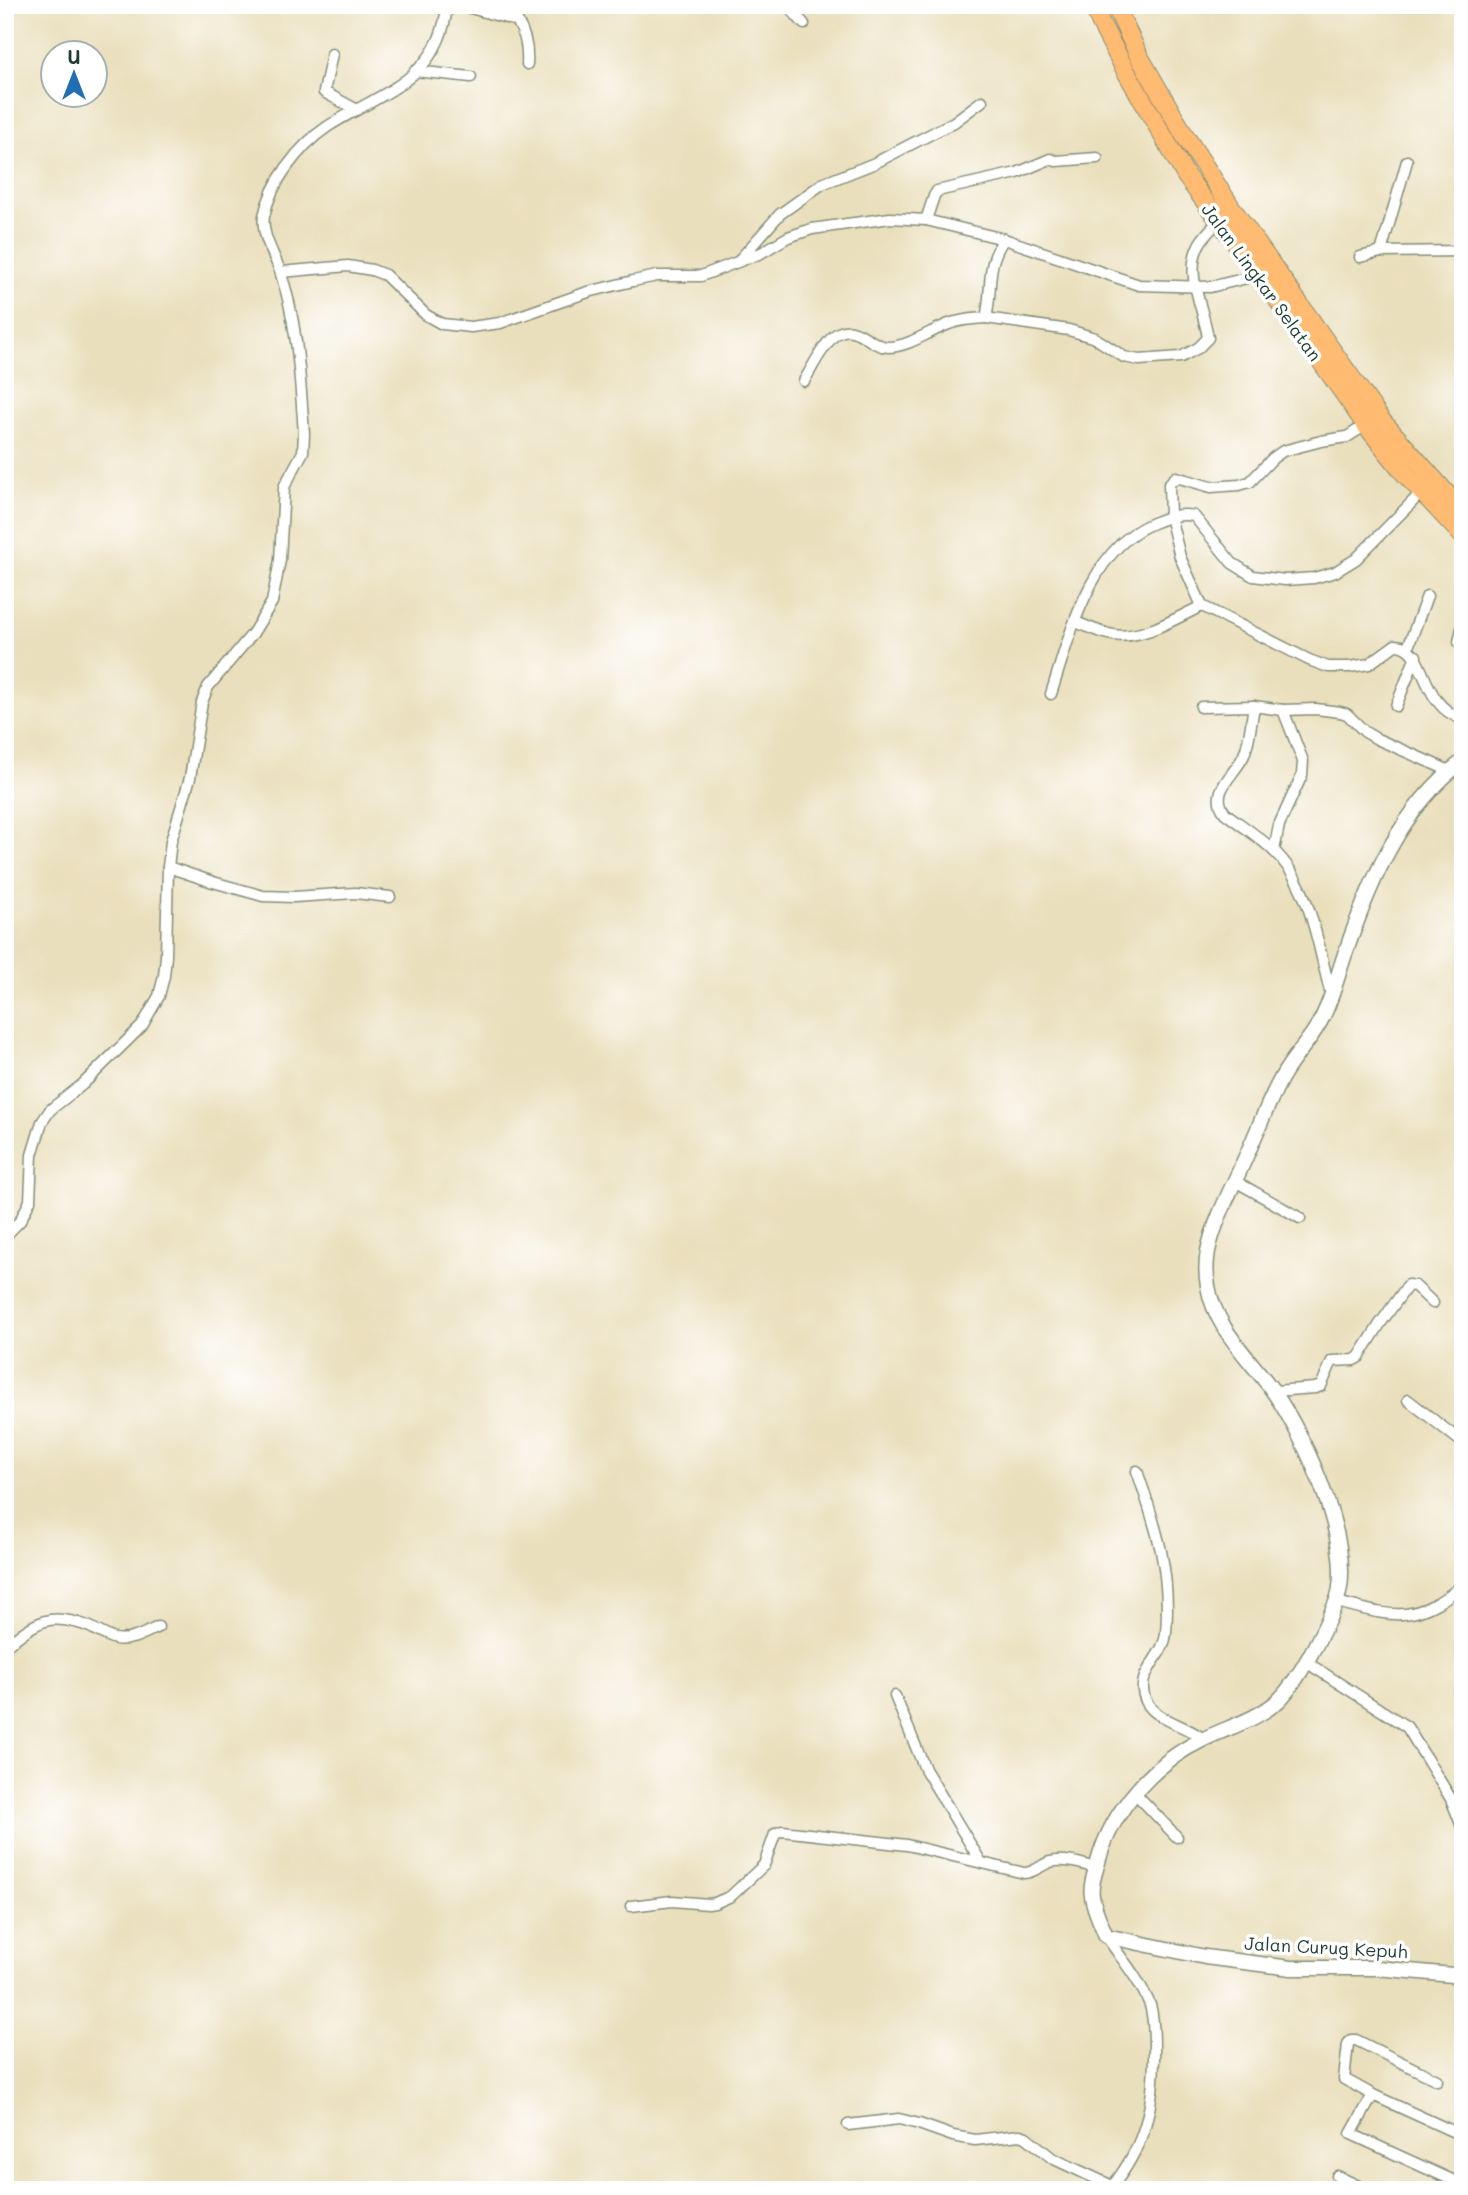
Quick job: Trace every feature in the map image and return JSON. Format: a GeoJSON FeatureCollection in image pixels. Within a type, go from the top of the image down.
{"type":"FeatureCollection","features":[{"type":"Feature","properties":{"kind":"highway","name":"Jalan Lingkar Selatan"},"geometry":{"type":"LineString","coordinates":[[1094,5],[1100,22],[1176,160],[1218,221],[1259,275],[1381,420],[1412,469],[1421,493],[1463,536]]}},
{"type":"Feature","properties":{"kind":"highway","name":"Jalan Lingkar Selatan"},"geometry":{"type":"LineString","coordinates":[[1115,5],[1139,57],[1185,136],[1318,346]]}},
{"type":"Feature","properties":{"kind":"highway","name":"Jalan Lingkar Selatan"},"geometry":{"type":"LineString","coordinates":[[1334,366],[1366,425],[1463,512]]}},
{"type":"Feature","properties":{"kind":"street"},"geometry":{"type":"LineString","coordinates":[[5,1236],[25,1213],[30,1201],[32,1155],[42,1122],[50,1110],[83,1084],[142,1026],[159,996],[166,956],[168,867],[172,841],[190,778],[205,694],[253,633],[275,592],[280,560],[284,487],[299,461],[304,444],[296,342],[281,272],[263,223],[274,187],[286,167],[317,135],[399,86],[415,71],[439,44],[444,32],[448,5],[467,7],[517,21],[522,28],[528,55],[527,64]]}},
{"type":"Feature","properties":{"kind":"street"},"geometry":{"type":"LineString","coordinates":[[787,5],[804,24]]}},
{"type":"Feature","properties":{"kind":"street"},"geometry":{"type":"LineString","coordinates":[[332,54],[324,92],[358,110]]}},
{"type":"Feature","properties":{"kind":"street"},"geometry":{"type":"LineString","coordinates":[[415,71],[471,77]]}},
{"type":"Feature","properties":{"kind":"street"},"geometry":{"type":"LineString","coordinates":[[739,260],[780,214],[822,184],[875,163],[954,122],[982,101]]}},
{"type":"Feature","properties":{"kind":"street"},"geometry":{"type":"LineString","coordinates":[[926,220],[937,191],[1017,173],[1050,159],[1056,161],[1097,158]]}},
{"type":"Feature","properties":{"kind":"street"},"geometry":{"type":"LineString","coordinates":[[1381,253],[1407,161]]}},
{"type":"Feature","properties":{"kind":"street"},"geometry":{"type":"LineString","coordinates":[[281,272],[348,266],[372,270],[385,275],[426,315],[442,324],[471,327],[500,323],[588,292],[633,281],[657,276],[701,276],[761,253],[788,237],[812,229],[890,218],[926,220],[1004,239],[1139,285],[1210,288],[1259,275]]}},
{"type":"Feature","properties":{"kind":"street"},"geometry":{"type":"LineString","coordinates":[[804,381],[830,339],[839,333],[861,333],[877,345],[889,347],[965,319],[986,318],[1069,330],[1094,338],[1124,356],[1139,360],[1181,357],[1198,348],[1208,338],[1196,288],[1194,258],[1199,244],[1218,221]]}},
{"type":"Feature","properties":{"kind":"street"},"geometry":{"type":"LineString","coordinates":[[986,318],[990,302],[992,260],[1004,239]]}},
{"type":"Feature","properties":{"kind":"street"},"geometry":{"type":"LineString","coordinates":[[1360,257],[1381,253],[1463,251]]}},
{"type":"Feature","properties":{"kind":"street"},"geometry":{"type":"LineString","coordinates":[[1366,425],[1347,437],[1283,451],[1250,482],[1211,487],[1179,476],[1169,484],[1170,516],[1184,568],[1202,606],[1308,660],[1328,667],[1350,667],[1369,664],[1395,645],[1408,647],[1416,656],[1423,677],[1438,704],[1451,715],[1463,719]]}},
{"type":"Feature","properties":{"kind":"street"},"geometry":{"type":"LineString","coordinates":[[1051,694],[1091,583],[1109,556],[1124,540],[1148,525],[1170,516],[1194,516],[1232,563],[1253,576],[1285,580],[1314,578],[1335,572],[1356,559],[1421,493]]}},
{"type":"Feature","properties":{"kind":"street"},"geometry":{"type":"LineString","coordinates":[[1408,647],[1427,596]]}},
{"type":"Feature","properties":{"kind":"street"},"geometry":{"type":"LineString","coordinates":[[1076,622],[1111,635],[1126,636],[1146,631],[1202,606]]}},
{"type":"Feature","properties":{"kind":"street"},"geometry":{"type":"LineString","coordinates":[[1459,642],[1463,624]]}},
{"type":"Feature","properties":{"kind":"street"},"geometry":{"type":"LineString","coordinates":[[1396,706],[1416,656]]}},
{"type":"Feature","properties":{"kind":"street"},"geometry":{"type":"LineString","coordinates":[[1254,706],[1245,752],[1225,782],[1219,798],[1220,806],[1225,813],[1274,850],[1293,875],[1311,913],[1331,994]]}},
{"type":"Feature","properties":{"kind":"street"},"geometry":{"type":"LineString","coordinates":[[1201,707],[1324,709],[1346,714],[1377,739],[1450,771]]}},
{"type":"Feature","properties":{"kind":"street"},"geometry":{"type":"LineString","coordinates":[[1274,850],[1279,825],[1302,775],[1303,761],[1283,710]]}},
{"type":"Feature","properties":{"kind":"street"},"geometry":{"type":"LineString","coordinates":[[848,2125],[899,2119],[975,2140],[1020,2135],[1052,2158],[1110,2188],[1139,2145],[1150,2115],[1154,2066],[1150,2006],[1140,1985],[1106,1936],[1091,1894],[1101,1850],[1115,1822],[1135,1793],[1165,1762],[1203,1739],[1239,1725],[1281,1698],[1306,1662],[1337,1602],[1343,1582],[1343,1568],[1327,1501],[1312,1460],[1274,1391],[1219,1319],[1208,1284],[1206,1263],[1209,1249],[1235,1181],[1280,1080],[1318,1025],[1362,906],[1389,848],[1409,817],[1450,771],[1463,761]]}},
{"type":"Feature","properties":{"kind":"street"},"geometry":{"type":"LineString","coordinates":[[168,867],[263,896],[355,893],[390,897]]}},
{"type":"Feature","properties":{"kind":"street"},"geometry":{"type":"LineString","coordinates":[[1235,1181],[1300,1218]]}},
{"type":"Feature","properties":{"kind":"street"},"geometry":{"type":"LineString","coordinates":[[1274,1391],[1321,1386],[1332,1361],[1354,1360],[1359,1357],[1408,1285],[1415,1286],[1433,1303]]}},
{"type":"Feature","properties":{"kind":"street"},"geometry":{"type":"LineString","coordinates":[[1408,1400],[1463,1443]]}},
{"type":"Feature","properties":{"kind":"street"},"geometry":{"type":"LineString","coordinates":[[1137,1471],[1158,1530],[1166,1571],[1166,1637],[1143,1678],[1142,1689],[1147,1703],[1156,1714],[1187,1728],[1203,1739]]}},
{"type":"Feature","properties":{"kind":"street"},"geometry":{"type":"LineString","coordinates":[[1337,1602],[1380,1614],[1403,1615],[1422,1612],[1463,1585]]}},
{"type":"Feature","properties":{"kind":"street"},"geometry":{"type":"LineString","coordinates":[[5,1647],[32,1625],[52,1618],[78,1622],[119,1639],[137,1636],[158,1627]]}},
{"type":"Feature","properties":{"kind":"street"},"geometry":{"type":"LineString","coordinates":[[1306,1662],[1407,1727],[1451,1799],[1463,1829]]}},
{"type":"Feature","properties":{"kind":"street"},"geometry":{"type":"LineString","coordinates":[[895,1696],[925,1769],[981,1862]]}},
{"type":"Feature","properties":{"kind":"street"},"geometry":{"type":"LineString","coordinates":[[1135,1793],[1177,1837]]}},
{"type":"Feature","properties":{"kind":"street"},"geometry":{"type":"LineString","coordinates":[[631,1906],[671,1900],[708,1904],[731,1896],[764,1865],[775,1834],[782,1831],[906,1845],[1024,1873],[1030,1873],[1053,1861],[1076,1862],[1096,1868]]}},
{"type":"Feature","properties":{"kind":"street","name":"Jalan Curug Kepuh"},"geometry":{"type":"LineString","coordinates":[[1106,1936],[1205,1958],[1291,1968],[1377,1968],[1463,1976]]}},
{"type":"Feature","properties":{"kind":"street"},"geometry":{"type":"LineString","coordinates":[[1437,2080],[1375,2048],[1351,2040],[1348,2044],[1344,2079],[1463,2136]]}},
{"type":"Feature","properties":{"kind":"street"},"geometry":{"type":"LineString","coordinates":[[1373,2095],[1351,2134],[1463,2185]]}},
{"type":"Feature","properties":{"kind":"street"},"geometry":{"type":"LineString","coordinates":[[1337,2176],[1367,2190]]}}]}
